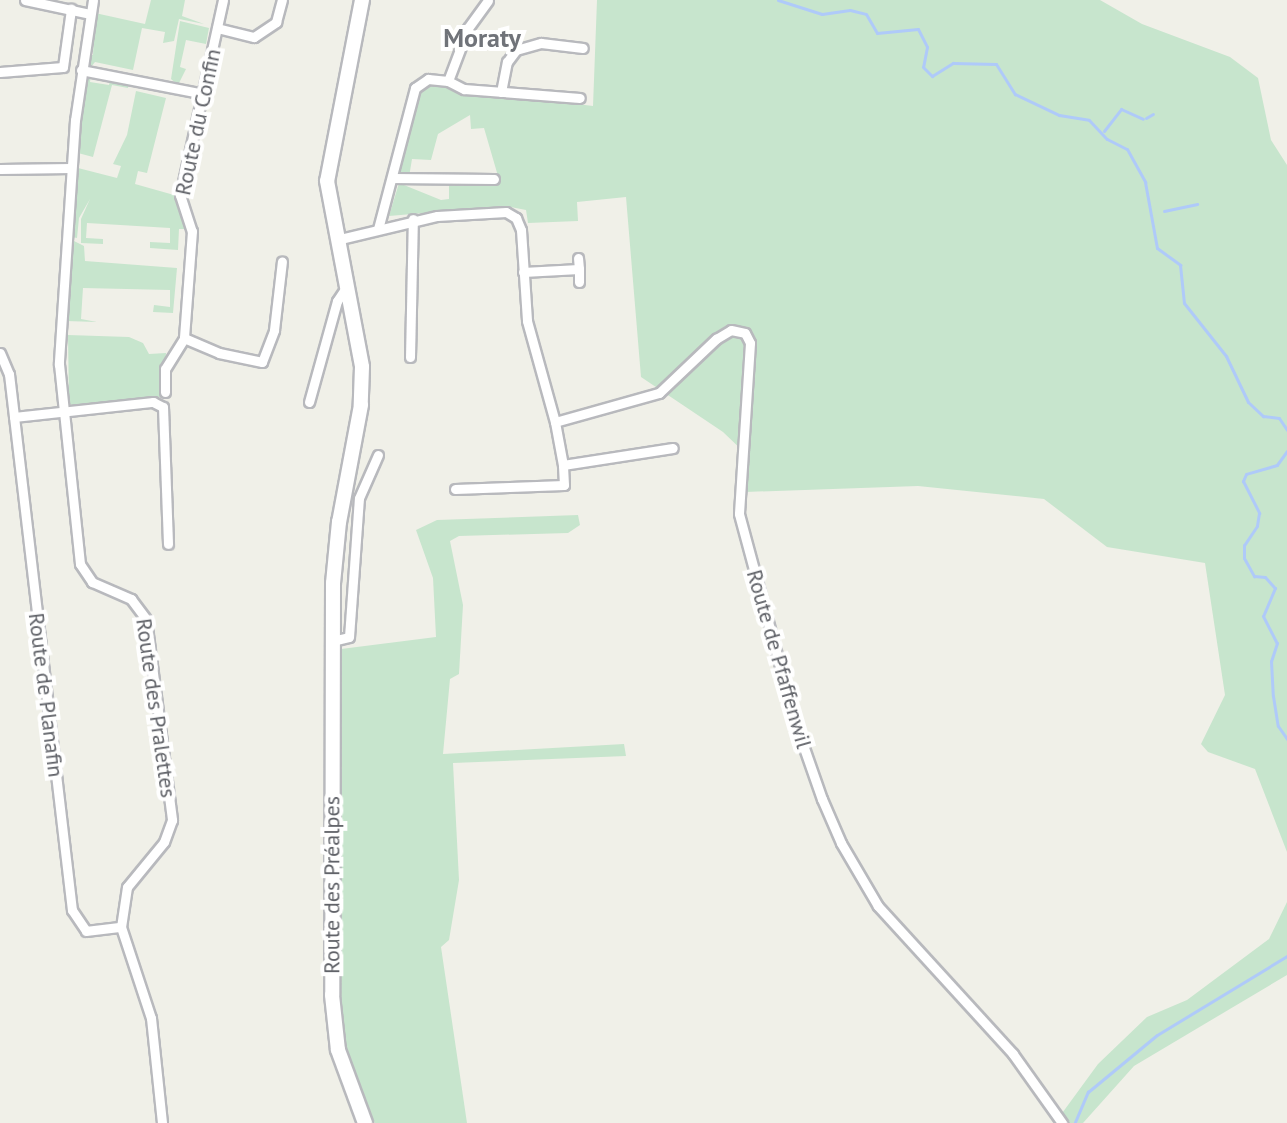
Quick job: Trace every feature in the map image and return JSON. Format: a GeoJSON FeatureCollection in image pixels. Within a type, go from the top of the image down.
{"type":"FeatureCollection","features":[{"type":"Feature","properties":{"kind":"main road","name":"Route des Préalpes"},"geometry":{"type":"LineString","coordinates":[[362,0],[327,181],[336,240],[358,330],[361,405],[339,522],[332,641],[332,995],[338,1050],[365,1123]]}},
{"type":"Feature","properties":{"kind":"street"},"geometry":{"type":"LineString","coordinates":[[25,0],[90,14]]}},
{"type":"Feature","properties":{"kind":"street","name":"Route des Pralettes"},"geometry":{"type":"LineString","coordinates":[[93,0],[81,70],[71,168],[60,322],[63,414],[80,564],[92,582],[131,599],[146,619],[172,820],[164,842],[127,887],[121,927],[151,1018],[162,1123]]}},
{"type":"Feature","properties":{"kind":"street","name":"Route du Confin"},"geometry":{"type":"LineString","coordinates":[[165,392],[165,369],[184,338],[192,231],[180,195],[223,0]]}},
{"type":"Feature","properties":{"kind":"street"},"geometry":{"type":"LineString","coordinates":[[217,28],[254,37],[276,22],[282,0]]}},
{"type":"Feature","properties":{"kind":"street"},"geometry":{"type":"LineString","coordinates":[[448,81],[468,28],[488,0]]}},
{"type":"Feature","properties":{"kind":"street"},"geometry":{"type":"LineString","coordinates":[[0,72],[63,67],[71,9]]}},
{"type":"Feature","properties":{"kind":"street"},"geometry":{"type":"LineString","coordinates":[[501,92],[507,62],[516,50],[541,43],[583,48]]}},
{"type":"Feature","properties":{"kind":"street"},"geometry":{"type":"LineString","coordinates":[[81,70],[204,94]]}},
{"type":"Feature","properties":{"kind":"street"},"geometry":{"type":"LineString","coordinates":[[378,229],[415,88],[428,79],[448,81],[464,89],[580,98]]}},
{"type":"Feature","properties":{"kind":"street"},"geometry":{"type":"LineString","coordinates":[[0,169],[71,168]]}},
{"type":"Feature","properties":{"kind":"street"},"geometry":{"type":"LineString","coordinates":[[392,178],[494,179]]}},
{"type":"Feature","properties":{"kind":"street"},"geometry":{"type":"LineString","coordinates":[[336,240],[413,219],[506,212],[521,230],[527,321],[555,422],[564,485],[455,489]]}},
{"type":"Feature","properties":{"kind":"street"},"geometry":{"type":"LineString","coordinates":[[410,357],[413,219]]}},
{"type":"Feature","properties":{"kind":"street"},"geometry":{"type":"LineString","coordinates":[[578,258],[579,282]]}},
{"type":"Feature","properties":{"kind":"street"},"geometry":{"type":"LineString","coordinates":[[184,338],[250,363],[262,362],[274,330],[282,261]]}},
{"type":"Feature","properties":{"kind":"street"},"geometry":{"type":"LineString","coordinates":[[523,272],[579,269]]}},
{"type":"Feature","properties":{"kind":"street"},"geometry":{"type":"LineString","coordinates":[[309,402],[337,301],[347,286]]}},
{"type":"Feature","properties":{"kind":"street","name":"Route de Pfaffenwil"},"geometry":{"type":"LineString","coordinates":[[555,422],[659,393],[716,339],[731,330],[745,333],[750,343],[739,514],[795,722],[822,799],[841,843],[878,906],[1013,1054],[1062,1123]]}},
{"type":"Feature","properties":{"kind":"street","name":"Route de Planafin"},"geometry":{"type":"LineString","coordinates":[[0,353],[9,374],[72,910],[86,931],[121,927]]}},
{"type":"Feature","properties":{"kind":"street"},"geometry":{"type":"LineString","coordinates":[[14,417],[153,402],[163,407],[168,544]]}},
{"type":"Feature","properties":{"kind":"street"},"geometry":{"type":"LineString","coordinates":[[563,465],[673,448]]}},
{"type":"Feature","properties":{"kind":"street"},"geometry":{"type":"LineString","coordinates":[[332,641],[349,637],[359,498],[378,455]]}},
{"type":"Feature","properties":{"kind":"green space"},"geometry":{"type":"Polygon","coordinates":[[[151,0],[185,0],[182,16],[204,24],[179,19],[174,41],[163,43],[165,32],[142,28],[133,70],[95,62],[91,67],[86,55],[93,55],[95,13],[145,24],[151,0]]]}},
{"type":"Feature","properties":{"kind":"green space"},"geometry":{"type":"Polygon","coordinates":[[[597,0],[1100,0],[1142,24],[1230,57],[1258,78],[1271,140],[1287,165],[1287,852],[1255,769],[1208,752],[1201,744],[1225,695],[1205,563],[1107,547],[1044,499],[918,486],[745,492],[746,454],[723,432],[641,377],[626,197],[577,202],[578,221],[528,223],[526,210],[506,206],[389,216],[399,183],[441,200],[449,199],[449,185],[500,183],[484,128],[471,129],[470,115],[438,134],[431,160],[412,159],[409,177],[397,174],[422,85],[593,106],[597,0]]]}},
{"type":"Feature","properties":{"kind":"green space"},"geometry":{"type":"Polygon","coordinates":[[[180,21],[209,28],[206,44],[186,40],[180,67],[186,69],[178,85],[171,79],[180,21]]]}},
{"type":"Feature","properties":{"kind":"green space"},"geometry":{"type":"Polygon","coordinates":[[[91,75],[90,82],[109,85],[111,77],[129,81],[128,88],[112,85],[93,157],[78,153],[86,77],[91,75]]]}},
{"type":"Feature","properties":{"kind":"green space"},"geometry":{"type":"Polygon","coordinates":[[[136,91],[166,98],[147,173],[138,171],[135,184],[174,195],[186,229],[179,229],[178,250],[150,248],[150,242],[170,243],[170,228],[87,223],[86,238],[103,239],[103,244],[81,243],[81,219],[90,199],[79,218],[77,238],[72,237],[78,161],[78,168],[117,178],[121,166],[113,164],[127,135],[136,91]]]}},
{"type":"Feature","properties":{"kind":"green space"},"geometry":{"type":"Polygon","coordinates":[[[72,240],[84,246],[85,261],[177,268],[173,313],[153,312],[154,305],[170,307],[170,290],[83,288],[81,319],[97,322],[66,321],[72,240]]]}},
{"type":"Feature","properties":{"kind":"green space"},"geometry":{"type":"Polygon","coordinates":[[[68,335],[129,337],[143,343],[149,354],[166,353],[162,397],[75,408],[69,403],[68,335]]]}},
{"type":"Feature","properties":{"kind":"green space"},"geometry":{"type":"Polygon","coordinates":[[[578,515],[580,525],[568,533],[459,536],[450,541],[463,605],[459,674],[450,679],[443,754],[624,744],[626,756],[453,763],[459,880],[449,940],[441,947],[467,1123],[375,1123],[359,1096],[341,1032],[336,846],[341,649],[436,637],[433,578],[416,530],[437,520],[578,515]]]}},
{"type":"Feature","properties":{"kind":"green space"},"geometry":{"type":"Polygon","coordinates":[[[1287,902],[1287,975],[1134,1066],[1083,1123],[1064,1123],[1060,1116],[1098,1064],[1147,1017],[1187,1000],[1269,939],[1287,902]]]}},
{"type":"Feature","properties":{"kind":"waterway"},"geometry":{"type":"LineString","coordinates":[[778,0],[822,14],[850,10],[866,14],[877,33],[918,29],[927,47],[923,67],[932,76],[953,63],[996,64],[1015,94],[1059,115],[1089,120],[1107,139],[1127,149],[1145,182],[1157,248],[1180,265],[1184,303],[1226,356],[1248,402],[1263,416],[1279,418],[1287,430]]}},
{"type":"Feature","properties":{"kind":"waterway"},"geometry":{"type":"LineString","coordinates":[[1104,131],[1121,109],[1143,119]]}},
{"type":"Feature","properties":{"kind":"waterway"},"geometry":{"type":"LineString","coordinates":[[1146,118],[1153,114]]}},
{"type":"Feature","properties":{"kind":"waterway"},"geometry":{"type":"LineString","coordinates":[[1164,211],[1197,204]]}},
{"type":"Feature","properties":{"kind":"waterway"},"geometry":{"type":"LineString","coordinates":[[1287,451],[1277,465],[1246,474],[1243,481],[1259,513],[1257,526],[1244,545],[1244,558],[1254,576],[1265,577],[1275,588],[1263,616],[1277,643],[1271,661],[1273,696],[1278,726],[1287,739]]}},
{"type":"Feature","properties":{"kind":"waterway"},"geometry":{"type":"LineString","coordinates":[[1075,1122],[1088,1092],[1157,1035],[1287,956]]}},
{"type":"Feature","properties":{"kind":"district","name":"Moraty"},"geometry":{"type":"Point","coordinates":[482,38]}}]}
